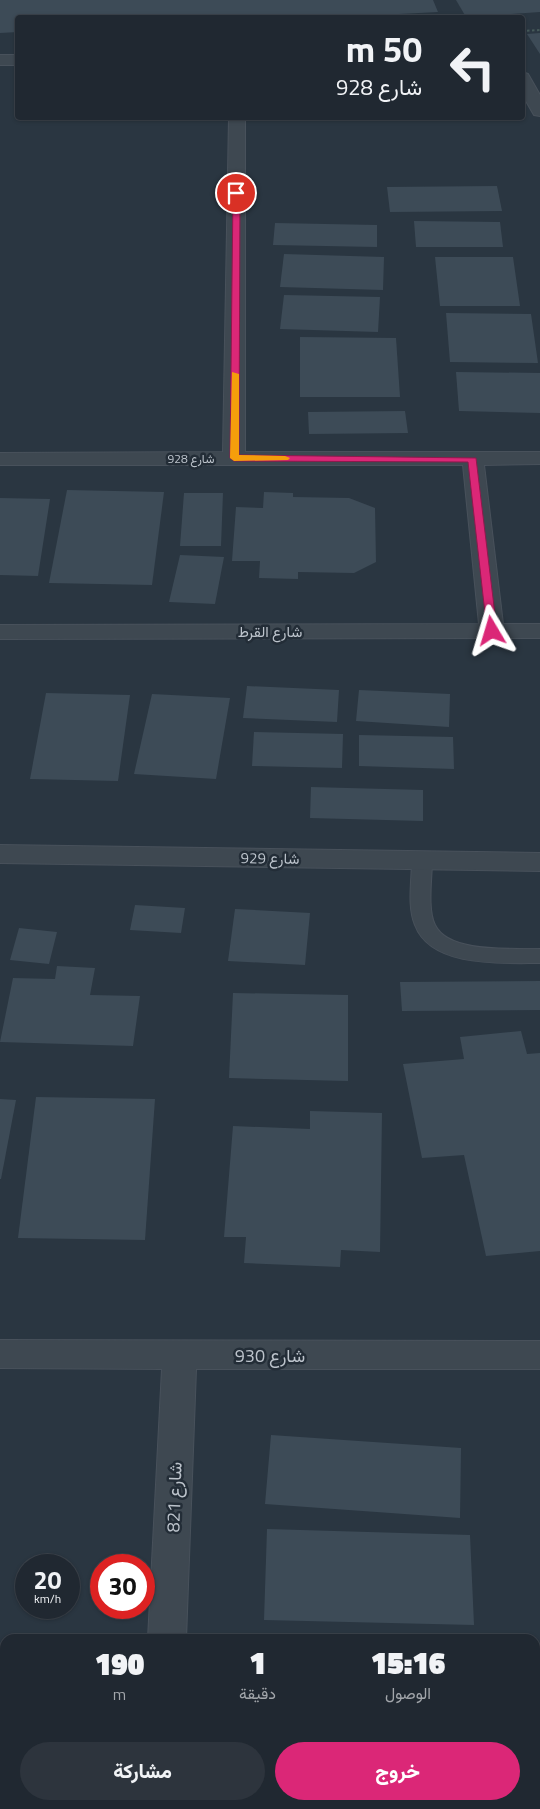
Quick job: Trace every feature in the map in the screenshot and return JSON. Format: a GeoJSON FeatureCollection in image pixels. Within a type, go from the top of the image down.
{"type":"FeatureCollection","features":[{"type":"Feature","properties":{"kind":"street"},"geometry":{"type":"LineString","coordinates":[[0,60],[15,60]]}},
{"type":"Feature","properties":{"kind":"street"},"geometry":{"type":"LineString","coordinates":[[525,83],[540,111]]}},
{"type":"Feature","properties":{"kind":"street"},"geometry":{"type":"LineString","coordinates":[[234,458],[237,120]]}},
{"type":"Feature","properties":{"kind":"street","name":"شارع 928"},"geometry":{"type":"LineString","coordinates":[[0,459],[473,460],[540,458]]}},
{"type":"Feature","properties":{"kind":"street"},"geometry":{"type":"LineString","coordinates":[[473,460],[492,631]]}},
{"type":"Feature","properties":{"kind":"street","name":"شارع القرط"},"geometry":{"type":"LineString","coordinates":[[0,632],[540,631]]}},
{"type":"Feature","properties":{"kind":"street","name":"شارع 929"},"geometry":{"type":"LineString","coordinates":[[0,854],[540,862]]}},
{"type":"Feature","properties":{"kind":"street","name":"شارع 930"},"geometry":{"type":"LineString","coordinates":[[0,1354],[540,1355]]}},
{"type":"Feature","properties":{"kind":"street","name":"شارع 821"},"geometry":{"type":"LineString","coordinates":[[168,1634],[180,1354]]}},
{"type":"Feature","properties":{"kind":"lane"},"geometry":{"type":"LineString","coordinates":[[422,860],[425,927],[438,941],[455,951],[478,954],[540,956]]}},
{"type":"Feature","properties":{"kind":"path"},"geometry":{"type":"LineString","coordinates":[[525,31],[540,30]]}},
{"type":"Feature","properties":{"kind":"building"},"geometry":{"type":"Polygon","coordinates":[[[0,0],[433,0],[438,12],[380,15],[15,15],[15,32],[0,33],[0,0]]]}},
{"type":"Feature","properties":{"kind":"building"},"geometry":{"type":"Polygon","coordinates":[[[456,0],[540,0],[540,12],[465,15],[456,0]]]}},
{"type":"Feature","properties":{"kind":"building"},"geometry":{"type":"Polygon","coordinates":[[[540,33],[540,54],[527,34],[540,33]]]}},
{"type":"Feature","properties":{"kind":"building"},"geometry":{"type":"Polygon","coordinates":[[[497,186],[502,211],[390,212],[387,187],[497,186]]]}},
{"type":"Feature","properties":{"kind":"building"},"geometry":{"type":"Polygon","coordinates":[[[414,221],[500,222],[503,247],[416,247],[414,221]]]}},
{"type":"Feature","properties":{"kind":"building"},"geometry":{"type":"Polygon","coordinates":[[[275,223],[377,225],[377,247],[273,245],[275,223]]]}},
{"type":"Feature","properties":{"kind":"building"},"geometry":{"type":"Polygon","coordinates":[[[284,254],[384,257],[383,290],[280,287],[284,254]]]}},
{"type":"Feature","properties":{"kind":"building"},"geometry":{"type":"Polygon","coordinates":[[[435,257],[513,257],[520,306],[440,306],[435,257]]]}},
{"type":"Feature","properties":{"kind":"building"},"geometry":{"type":"Polygon","coordinates":[[[284,295],[380,297],[378,332],[280,329],[284,295]]]}},
{"type":"Feature","properties":{"kind":"building"},"geometry":{"type":"Polygon","coordinates":[[[446,313],[531,314],[538,363],[450,362],[446,313]]]}},
{"type":"Feature","properties":{"kind":"building"},"geometry":{"type":"Polygon","coordinates":[[[300,337],[396,338],[400,397],[300,397],[300,337]]]}},
{"type":"Feature","properties":{"kind":"building"},"geometry":{"type":"Polygon","coordinates":[[[456,372],[540,373],[540,413],[459,411],[456,372]]]}},
{"type":"Feature","properties":{"kind":"building"},"geometry":{"type":"Polygon","coordinates":[[[405,411],[408,433],[309,434],[308,412],[405,411]]]}},
{"type":"Feature","properties":{"kind":"building"},"geometry":{"type":"Polygon","coordinates":[[[67,490],[164,492],[152,585],[49,583],[67,490]]]}},
{"type":"Feature","properties":{"kind":"building"},"geometry":{"type":"Polygon","coordinates":[[[264,492],[293,493],[293,497],[349,498],[375,508],[376,562],[354,573],[298,572],[298,579],[259,578],[260,561],[232,561],[236,507],[263,508],[264,492]]]}},
{"type":"Feature","properties":{"kind":"building"},"geometry":{"type":"Polygon","coordinates":[[[184,493],[223,493],[221,546],[180,546],[184,493]]]}},
{"type":"Feature","properties":{"kind":"building"},"geometry":{"type":"Polygon","coordinates":[[[0,498],[50,499],[38,576],[0,575],[0,498]]]}},
{"type":"Feature","properties":{"kind":"building"},"geometry":{"type":"Polygon","coordinates":[[[180,555],[224,557],[215,604],[169,602],[180,555]]]}},
{"type":"Feature","properties":{"kind":"building"},"geometry":{"type":"Polygon","coordinates":[[[247,686],[339,690],[337,722],[243,718],[247,686]]]}},
{"type":"Feature","properties":{"kind":"building"},"geometry":{"type":"Polygon","coordinates":[[[359,690],[450,694],[449,727],[356,721],[359,690]]]}},
{"type":"Feature","properties":{"kind":"building"},"geometry":{"type":"Polygon","coordinates":[[[46,693],[130,695],[118,781],[30,779],[46,693]]]}},
{"type":"Feature","properties":{"kind":"building"},"geometry":{"type":"Polygon","coordinates":[[[152,694],[230,698],[216,779],[134,774],[152,694]]]}},
{"type":"Feature","properties":{"kind":"building"},"geometry":{"type":"Polygon","coordinates":[[[254,732],[343,734],[342,768],[252,766],[254,732]]]}},
{"type":"Feature","properties":{"kind":"building"},"geometry":{"type":"Polygon","coordinates":[[[359,735],[453,737],[454,769],[359,766],[359,735]]]}},
{"type":"Feature","properties":{"kind":"building"},"geometry":{"type":"Polygon","coordinates":[[[311,787],[423,790],[423,821],[310,818],[311,787]]]}},
{"type":"Feature","properties":{"kind":"building"},"geometry":{"type":"Polygon","coordinates":[[[135,905],[185,908],[181,933],[130,930],[135,905]]]}},
{"type":"Feature","properties":{"kind":"building"},"geometry":{"type":"Polygon","coordinates":[[[235,909],[310,913],[305,965],[228,961],[235,909]]]}},
{"type":"Feature","properties":{"kind":"building"},"geometry":{"type":"Polygon","coordinates":[[[19,928],[57,932],[49,964],[10,960],[19,928]]]}},
{"type":"Feature","properties":{"kind":"building"},"geometry":{"type":"Polygon","coordinates":[[[57,966],[95,968],[90,995],[140,996],[133,1046],[0,1042],[13,978],[55,979],[57,966]]]}},
{"type":"Feature","properties":{"kind":"building"},"geometry":{"type":"Polygon","coordinates":[[[540,981],[540,1010],[402,1011],[400,982],[540,981]]]}},
{"type":"Feature","properties":{"kind":"building"},"geometry":{"type":"Polygon","coordinates":[[[233,993],[348,995],[348,1081],[229,1078],[233,993]]]}},
{"type":"Feature","properties":{"kind":"building"},"geometry":{"type":"Polygon","coordinates":[[[521,1031],[527,1054],[540,1053],[540,1251],[486,1256],[464,1155],[422,1158],[403,1064],[464,1059],[460,1037],[521,1031]]]}},
{"type":"Feature","properties":{"kind":"building"},"geometry":{"type":"Polygon","coordinates":[[[36,1097],[155,1099],[145,1240],[18,1238],[36,1097]]]}},
{"type":"Feature","properties":{"kind":"building"},"geometry":{"type":"Polygon","coordinates":[[[0,1099],[16,1100],[1,1179],[0,1179],[0,1099]]]}},
{"type":"Feature","properties":{"kind":"building"},"geometry":{"type":"Polygon","coordinates":[[[310,1111],[382,1113],[380,1252],[341,1250],[340,1267],[244,1263],[246,1237],[224,1237],[233,1126],[310,1129],[310,1111]]]}},
{"type":"Feature","properties":{"kind":"building"},"geometry":{"type":"Polygon","coordinates":[[[271,1435],[461,1448],[460,1518],[265,1504],[271,1435]]]}},
{"type":"Feature","properties":{"kind":"building"},"geometry":{"type":"Polygon","coordinates":[[[267,1529],[470,1535],[474,1625],[264,1620],[267,1529]]]}},
{"type":"Feature","properties":{"kind":"slow traffic"},"geometry":{"type":"LineString","coordinates":[[235,374],[234,458],[285,458]]}},
{"type":"Feature","properties":{"kind":"route"},"geometry":{"type":"LineString","coordinates":[[236,193],[234,458],[473,460],[492,631]]}}]}
